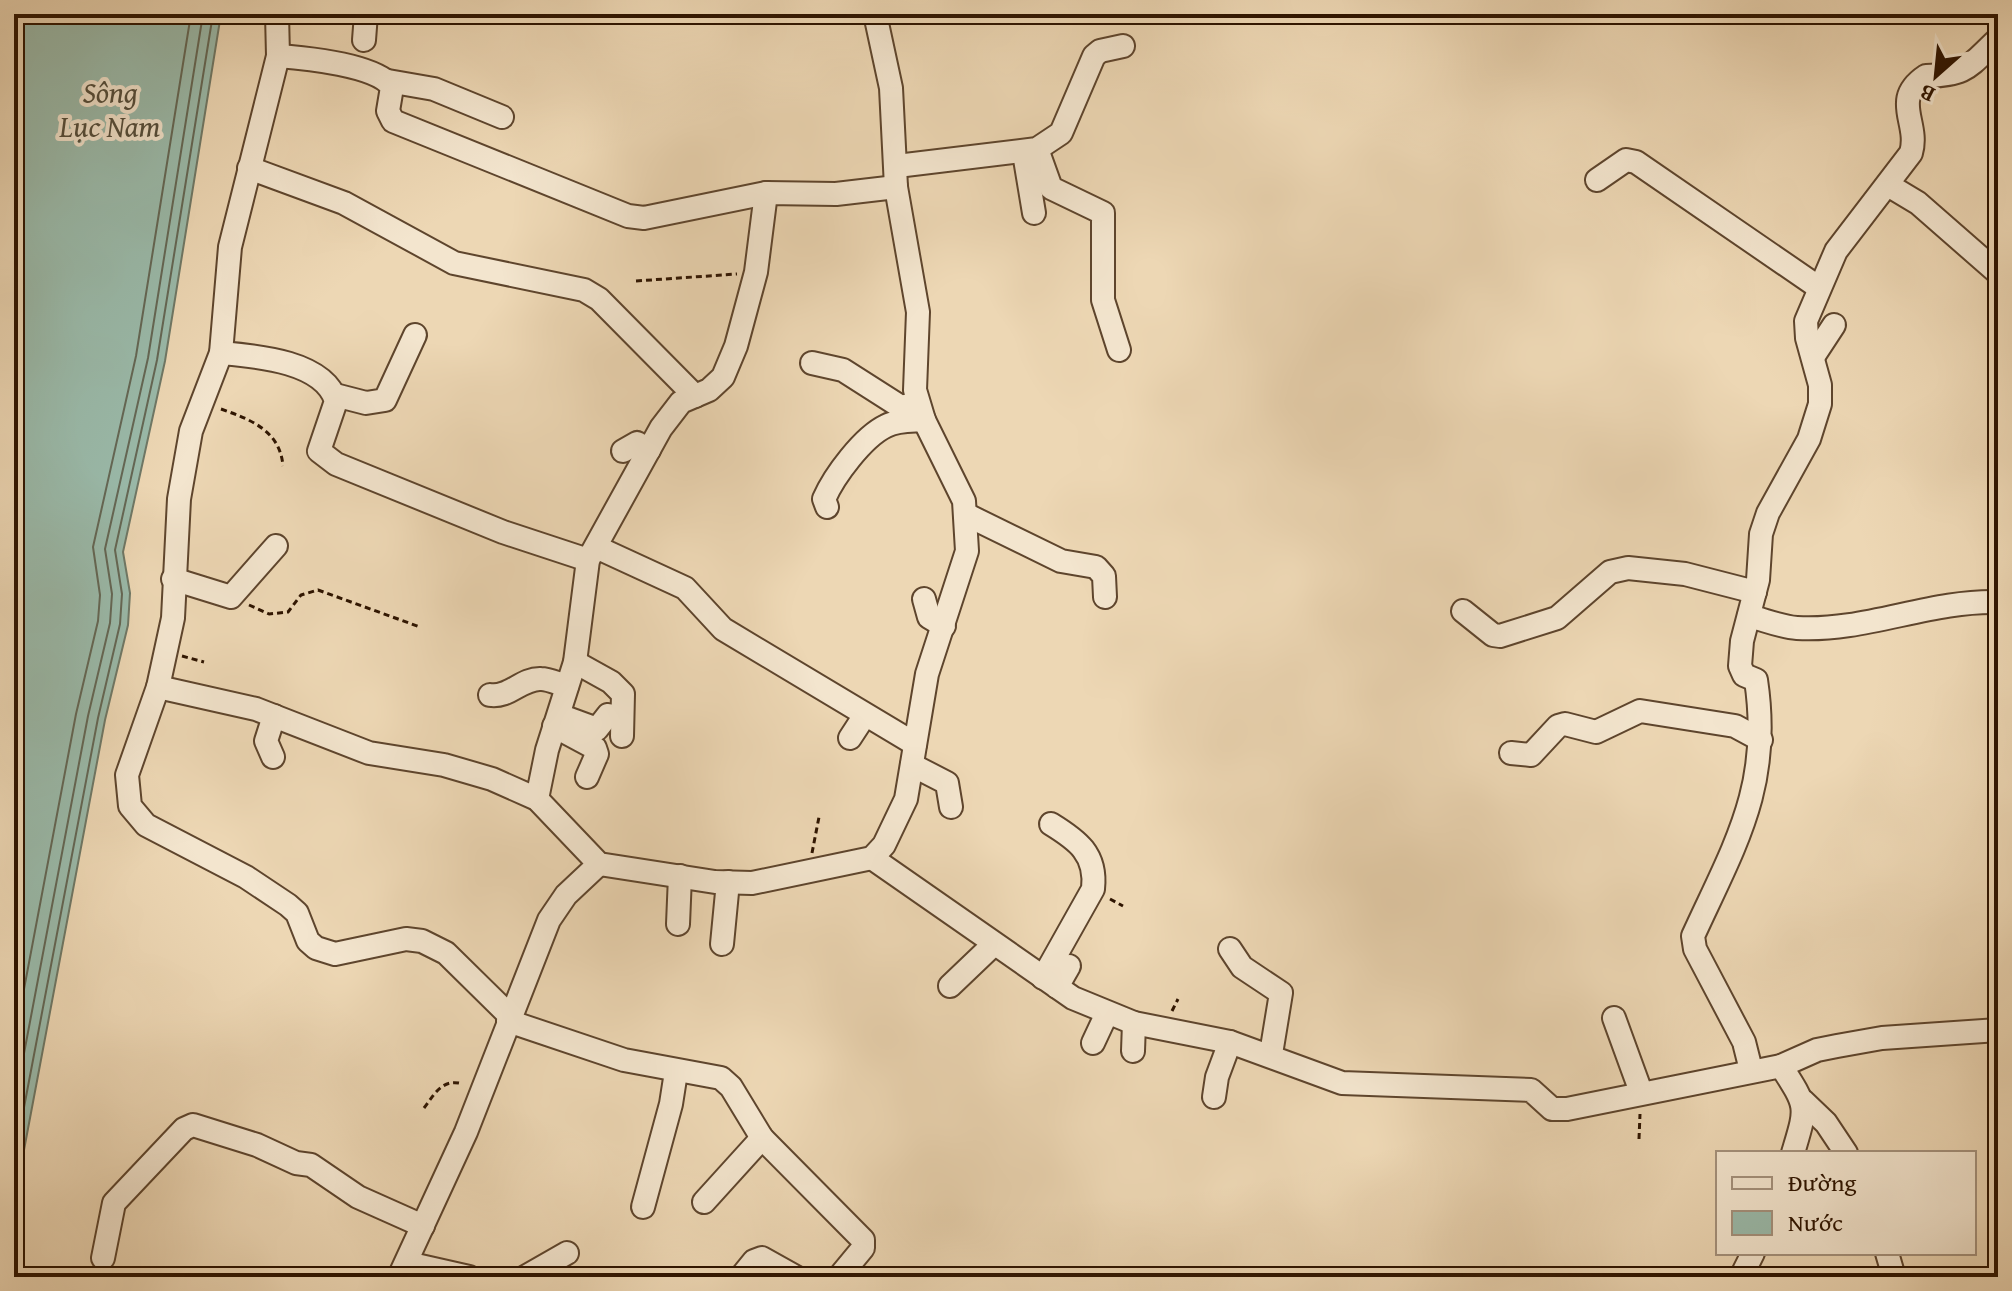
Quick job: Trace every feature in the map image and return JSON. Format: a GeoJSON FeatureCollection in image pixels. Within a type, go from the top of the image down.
{"type":"FeatureCollection","features":[{"type":"Feature","properties":{"kind":"street"},"geometry":{"type":"LineString","coordinates":[[277,14],[278,56],[230,247],[221,353],[198,407],[179,499],[173,618],[158,687],[127,775],[127,793],[136,817],[288,905],[297,913],[308,941],[316,948],[335,954],[406,939],[422,941],[446,953],[509,1019],[624,1060],[721,1078],[731,1087],[762,1138],[863,1240],[863,1248],[839,1277]]}},
{"type":"Feature","properties":{"kind":"street"},"geometry":{"type":"LineString","coordinates":[[364,40],[366,14]]}},
{"type":"Feature","properties":{"kind":"street"},"geometry":{"type":"LineString","coordinates":[[158,687],[274,716],[369,753],[444,765],[492,779],[537,799],[599,864],[728,882],[769,882],[872,858],[884,845],[906,799],[927,674],[964,569],[967,551],[965,514],[957,480],[921,412],[915,390],[918,312],[897,176],[891,88],[875,14]]}},
{"type":"Feature","properties":{"kind":"street"},"geometry":{"type":"LineString","coordinates":[[1751,1070],[1744,1042],[1695,949],[1693,936],[1745,826],[1761,740],[1762,718],[1756,680],[1744,675],[1740,666],[1755,592],[1761,534],[1768,513],[1817,419],[1820,385],[1806,321],[1818,287],[1854,222],[1888,185],[1911,153],[1915,138],[1905,106],[1920,80],[1926,76],[1957,75],[1998,39]]}},
{"type":"Feature","properties":{"kind":"street"},"geometry":{"type":"LineString","coordinates":[[388,81],[392,87],[388,111],[393,121],[616,213],[644,218],[766,193],[836,194],[897,176],[1030,151],[1061,133],[1094,56],[1100,51],[1123,46]]}},
{"type":"Feature","properties":{"kind":"street"},"geometry":{"type":"LineString","coordinates":[[278,56],[322,61],[388,81],[434,89],[502,117]]}},
{"type":"Feature","properties":{"kind":"street"},"geometry":{"type":"LineString","coordinates":[[1030,151],[1034,213]]}},
{"type":"Feature","properties":{"kind":"street"},"geometry":{"type":"LineString","coordinates":[[1030,151],[1051,188],[1103,213],[1103,300],[1119,350]]}},
{"type":"Feature","properties":{"kind":"street"},"geometry":{"type":"LineString","coordinates":[[1597,180],[1626,160],[1636,162],[1818,287]]}},
{"type":"Feature","properties":{"kind":"street"},"geometry":{"type":"LineString","coordinates":[[249,168],[344,203],[454,263],[584,290],[599,299],[695,396]]}},
{"type":"Feature","properties":{"kind":"street"},"geometry":{"type":"LineString","coordinates":[[1888,185],[1918,203],[1998,273]]}},
{"type":"Feature","properties":{"kind":"street"},"geometry":{"type":"LineString","coordinates":[[537,799],[556,720],[575,662],[592,554],[649,450],[681,402],[723,377],[736,346],[756,272],[766,193]]}},
{"type":"Feature","properties":{"kind":"street"},"geometry":{"type":"LineString","coordinates":[[1813,357],[1834,325]]}},
{"type":"Feature","properties":{"kind":"street"},"geometry":{"type":"LineString","coordinates":[[221,353],[271,358],[297,366],[335,395],[366,403],[385,400],[415,335]]}},
{"type":"Feature","properties":{"kind":"street"},"geometry":{"type":"LineString","coordinates":[[812,363],[843,370],[901,407],[921,412]]}},
{"type":"Feature","properties":{"kind":"street"},"geometry":{"type":"LineString","coordinates":[[335,395],[335,407],[319,443],[324,457],[503,532],[592,554],[685,588],[723,629],[865,715],[914,754],[947,783],[951,807]]}},
{"type":"Feature","properties":{"kind":"street"},"geometry":{"type":"LineString","coordinates":[[827,507],[824,499],[833,478],[879,430],[921,412]]}},
{"type":"Feature","properties":{"kind":"street"},"geometry":{"type":"LineString","coordinates":[[623,451],[637,443],[649,450]]}},
{"type":"Feature","properties":{"kind":"street"},"geometry":{"type":"LineString","coordinates":[[965,514],[1061,561],[1096,567],[1104,576],[1105,597]]}},
{"type":"Feature","properties":{"kind":"street"},"geometry":{"type":"LineString","coordinates":[[173,579],[231,597],[276,546]]}},
{"type":"Feature","properties":{"kind":"street"},"geometry":{"type":"LineString","coordinates":[[1463,611],[1493,635],[1514,632],[1557,618],[1610,572],[1628,568],[1685,574],[1755,592]]}},
{"type":"Feature","properties":{"kind":"street"},"geometry":{"type":"LineString","coordinates":[[924,599],[929,617],[944,626]]}},
{"type":"Feature","properties":{"kind":"street"},"geometry":{"type":"LineString","coordinates":[[1749,616],[1792,628],[1821,629],[1933,607],[1998,602]]}},
{"type":"Feature","properties":{"kind":"street"},"geometry":{"type":"LineString","coordinates":[[575,662],[611,682],[623,694],[622,736]]}},
{"type":"Feature","properties":{"kind":"street"},"geometry":{"type":"LineString","coordinates":[[490,695],[502,695],[531,680],[543,679],[567,686]]}},
{"type":"Feature","properties":{"kind":"street"},"geometry":{"type":"LineString","coordinates":[[1511,753],[1531,755],[1558,726],[1565,724],[1596,732],[1640,711],[1735,726],[1761,740]]}},
{"type":"Feature","properties":{"kind":"street"},"geometry":{"type":"LineString","coordinates":[[556,720],[597,729],[608,715]]}},
{"type":"Feature","properties":{"kind":"street"},"geometry":{"type":"LineString","coordinates":[[850,738],[865,715]]}},
{"type":"Feature","properties":{"kind":"street"},"geometry":{"type":"LineString","coordinates":[[273,757],[266,741],[274,716]]}},
{"type":"Feature","properties":{"kind":"street"},"geometry":{"type":"LineString","coordinates":[[556,720],[595,748],[597,754],[587,777]]}},
{"type":"Feature","properties":{"kind":"street"},"geometry":{"type":"LineString","coordinates":[[1050,983],[1093,889],[1094,880],[1081,843],[1051,824]]}},
{"type":"Feature","properties":{"kind":"street"},"geometry":{"type":"LineString","coordinates":[[872,858],[1050,983],[1107,1013],[1134,1023],[1230,1042],[1271,1054],[1342,1083],[1531,1090],[1552,1109],[1589,1107],[1641,1092],[1781,1066],[1817,1050],[1852,1043],[1995,1033]]}},
{"type":"Feature","properties":{"kind":"street"},"geometry":{"type":"LineString","coordinates":[[469,1277],[403,1270],[482,1090],[549,920],[566,895],[599,864]]}},
{"type":"Feature","properties":{"kind":"street"},"geometry":{"type":"LineString","coordinates":[[678,924],[680,876]]}},
{"type":"Feature","properties":{"kind":"street"},"geometry":{"type":"LineString","coordinates":[[722,944],[728,882]]}},
{"type":"Feature","properties":{"kind":"street"},"geometry":{"type":"LineString","coordinates":[[950,986],[994,944]]}},
{"type":"Feature","properties":{"kind":"street"},"geometry":{"type":"LineString","coordinates":[[1230,949],[1242,967],[1281,993],[1271,1054]]}},
{"type":"Feature","properties":{"kind":"street"},"geometry":{"type":"LineString","coordinates":[[1050,983],[1069,966]]}},
{"type":"Feature","properties":{"kind":"street"},"geometry":{"type":"LineString","coordinates":[[1093,1043],[1107,1013]]}},
{"type":"Feature","properties":{"kind":"street"},"geometry":{"type":"LineString","coordinates":[[1614,1018],[1641,1092]]}},
{"type":"Feature","properties":{"kind":"street"},"geometry":{"type":"LineString","coordinates":[[1133,1051],[1134,1023]]}},
{"type":"Feature","properties":{"kind":"street"},"geometry":{"type":"LineString","coordinates":[[1214,1097],[1217,1077],[1230,1042]]}},
{"type":"Feature","properties":{"kind":"street"},"geometry":{"type":"LineString","coordinates":[[1781,1066],[1803,1101],[1826,1123],[1845,1151]]}},
{"type":"Feature","properties":{"kind":"street"},"geometry":{"type":"LineString","coordinates":[[643,1207],[671,1104],[676,1072]]}},
{"type":"Feature","properties":{"kind":"street"},"geometry":{"type":"LineString","coordinates":[[1794,1151],[1805,1110],[1803,1101]]}},
{"type":"Feature","properties":{"kind":"street"},"geometry":{"type":"LineString","coordinates":[[103,1258],[114,1203],[184,1129],[193,1125],[257,1145],[296,1163],[311,1165],[358,1197],[423,1226]]}},
{"type":"Feature","properties":{"kind":"street"},"geometry":{"type":"LineString","coordinates":[[704,1202],[762,1138]]}},
{"type":"Feature","properties":{"kind":"street"},"geometry":{"type":"LineString","coordinates":[[525,1277],[567,1253]]}},
{"type":"Feature","properties":{"kind":"street"},"geometry":{"type":"LineString","coordinates":[[1741,1277],[1752,1255]]}},
{"type":"Feature","properties":{"kind":"street"},"geometry":{"type":"LineString","coordinates":[[1888,1255],[1894,1277]]}},
{"type":"Feature","properties":{"kind":"street"},"geometry":{"type":"LineString","coordinates":[[741,1277],[754,1261],[762,1258],[796,1277]]}},
{"type":"Feature","properties":{"kind":"path"},"geometry":{"type":"LineString","coordinates":[[636,281],[756,272]]}},
{"type":"Feature","properties":{"kind":"path"},"geometry":{"type":"LineString","coordinates":[[198,407],[223,409],[260,425],[277,441],[283,466]]}},
{"type":"Feature","properties":{"kind":"path"},"geometry":{"type":"LineString","coordinates":[[231,597],[269,614],[288,612],[301,595],[318,590],[420,627]]}},
{"type":"Feature","properties":{"kind":"path"},"geometry":{"type":"LineString","coordinates":[[819,817],[821,823],[811,852],[820,871]]}},
{"type":"Feature","properties":{"kind":"path"},"geometry":{"type":"LineString","coordinates":[[424,1108],[439,1087],[447,1082],[482,1090]]}},
{"type":"Feature","properties":{"kind":"water","name":"Sông Lục Nam"},"geometry":{"type":"Polygon","coordinates":[[[14,14],[221,14],[165,361],[123,552],[130,593],[128,625],[105,720],[14,1203],[14,14]]]}}]}
